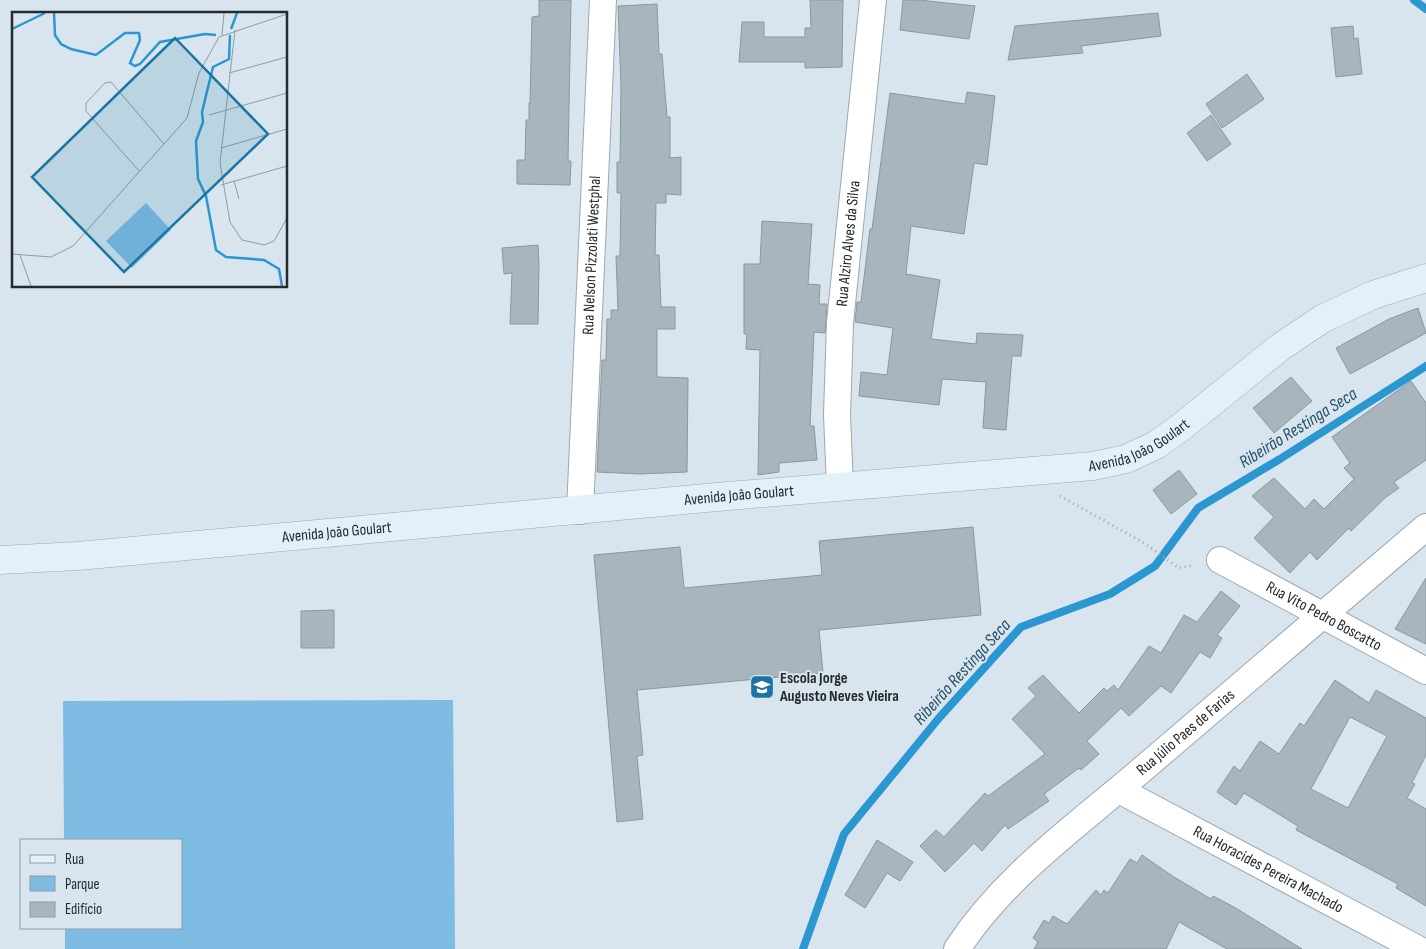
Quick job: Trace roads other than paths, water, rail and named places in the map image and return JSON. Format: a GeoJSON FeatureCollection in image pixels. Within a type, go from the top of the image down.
{"type":"FeatureCollection","features":[{"type":"Feature","properties":{"kind":"main road","name":"Avenida João Goulart"},"geometry":{"type":"LineString","coordinates":[[0,560],[78,556],[1093,466],[1126,459],[1156,445],[1280,348],[1322,319],[1373,295],[1426,278]]}},
{"type":"Feature","properties":{"kind":"street","name":"Rua Nelson Pizzolati Westphal"},"geometry":{"type":"LineString","coordinates":[[580,511],[603,0]]}},
{"type":"Feature","properties":{"kind":"street","name":"Rua Alziro Alves da Silva"},"geometry":{"type":"LineString","coordinates":[[840,487],[837,415],[840,322],[873,0]]}},
{"type":"Feature","properties":{"kind":"street","name":"Rua Júlio Paes de Farias"},"geometry":{"type":"LineString","coordinates":[[957,949],[967,933],[997,897],[1028,865],[1119,790],[1426,527]]}},
{"type":"Feature","properties":{"kind":"street","name":"Rua Vito Pedro Boscatto"},"geometry":{"type":"LineString","coordinates":[[1220,560],[1426,671]]}},
{"type":"Feature","properties":{"kind":"street","name":"Rua Horacides Pereira Machado"},"geometry":{"type":"LineString","coordinates":[[1119,790],[1418,949]]}},
{"type":"Feature","properties":{"kind":"waterway"},"geometry":{"type":"LineString","coordinates":[[1414,0],[1426,9]]}},
{"type":"Feature","properties":{"kind":"waterway","name":"Ribeirão Restinga Seca"},"geometry":{"type":"LineString","coordinates":[[803,949],[844,834],[939,718],[1021,627],[1110,594],[1155,566],[1198,508],[1280,459],[1426,366]]}},
{"type":"Feature","properties":{"kind":"place","name":"Escola Jorge Augusto Neves Vieira"},"geometry":{"type":"Point","coordinates":[762,687]}}]}
